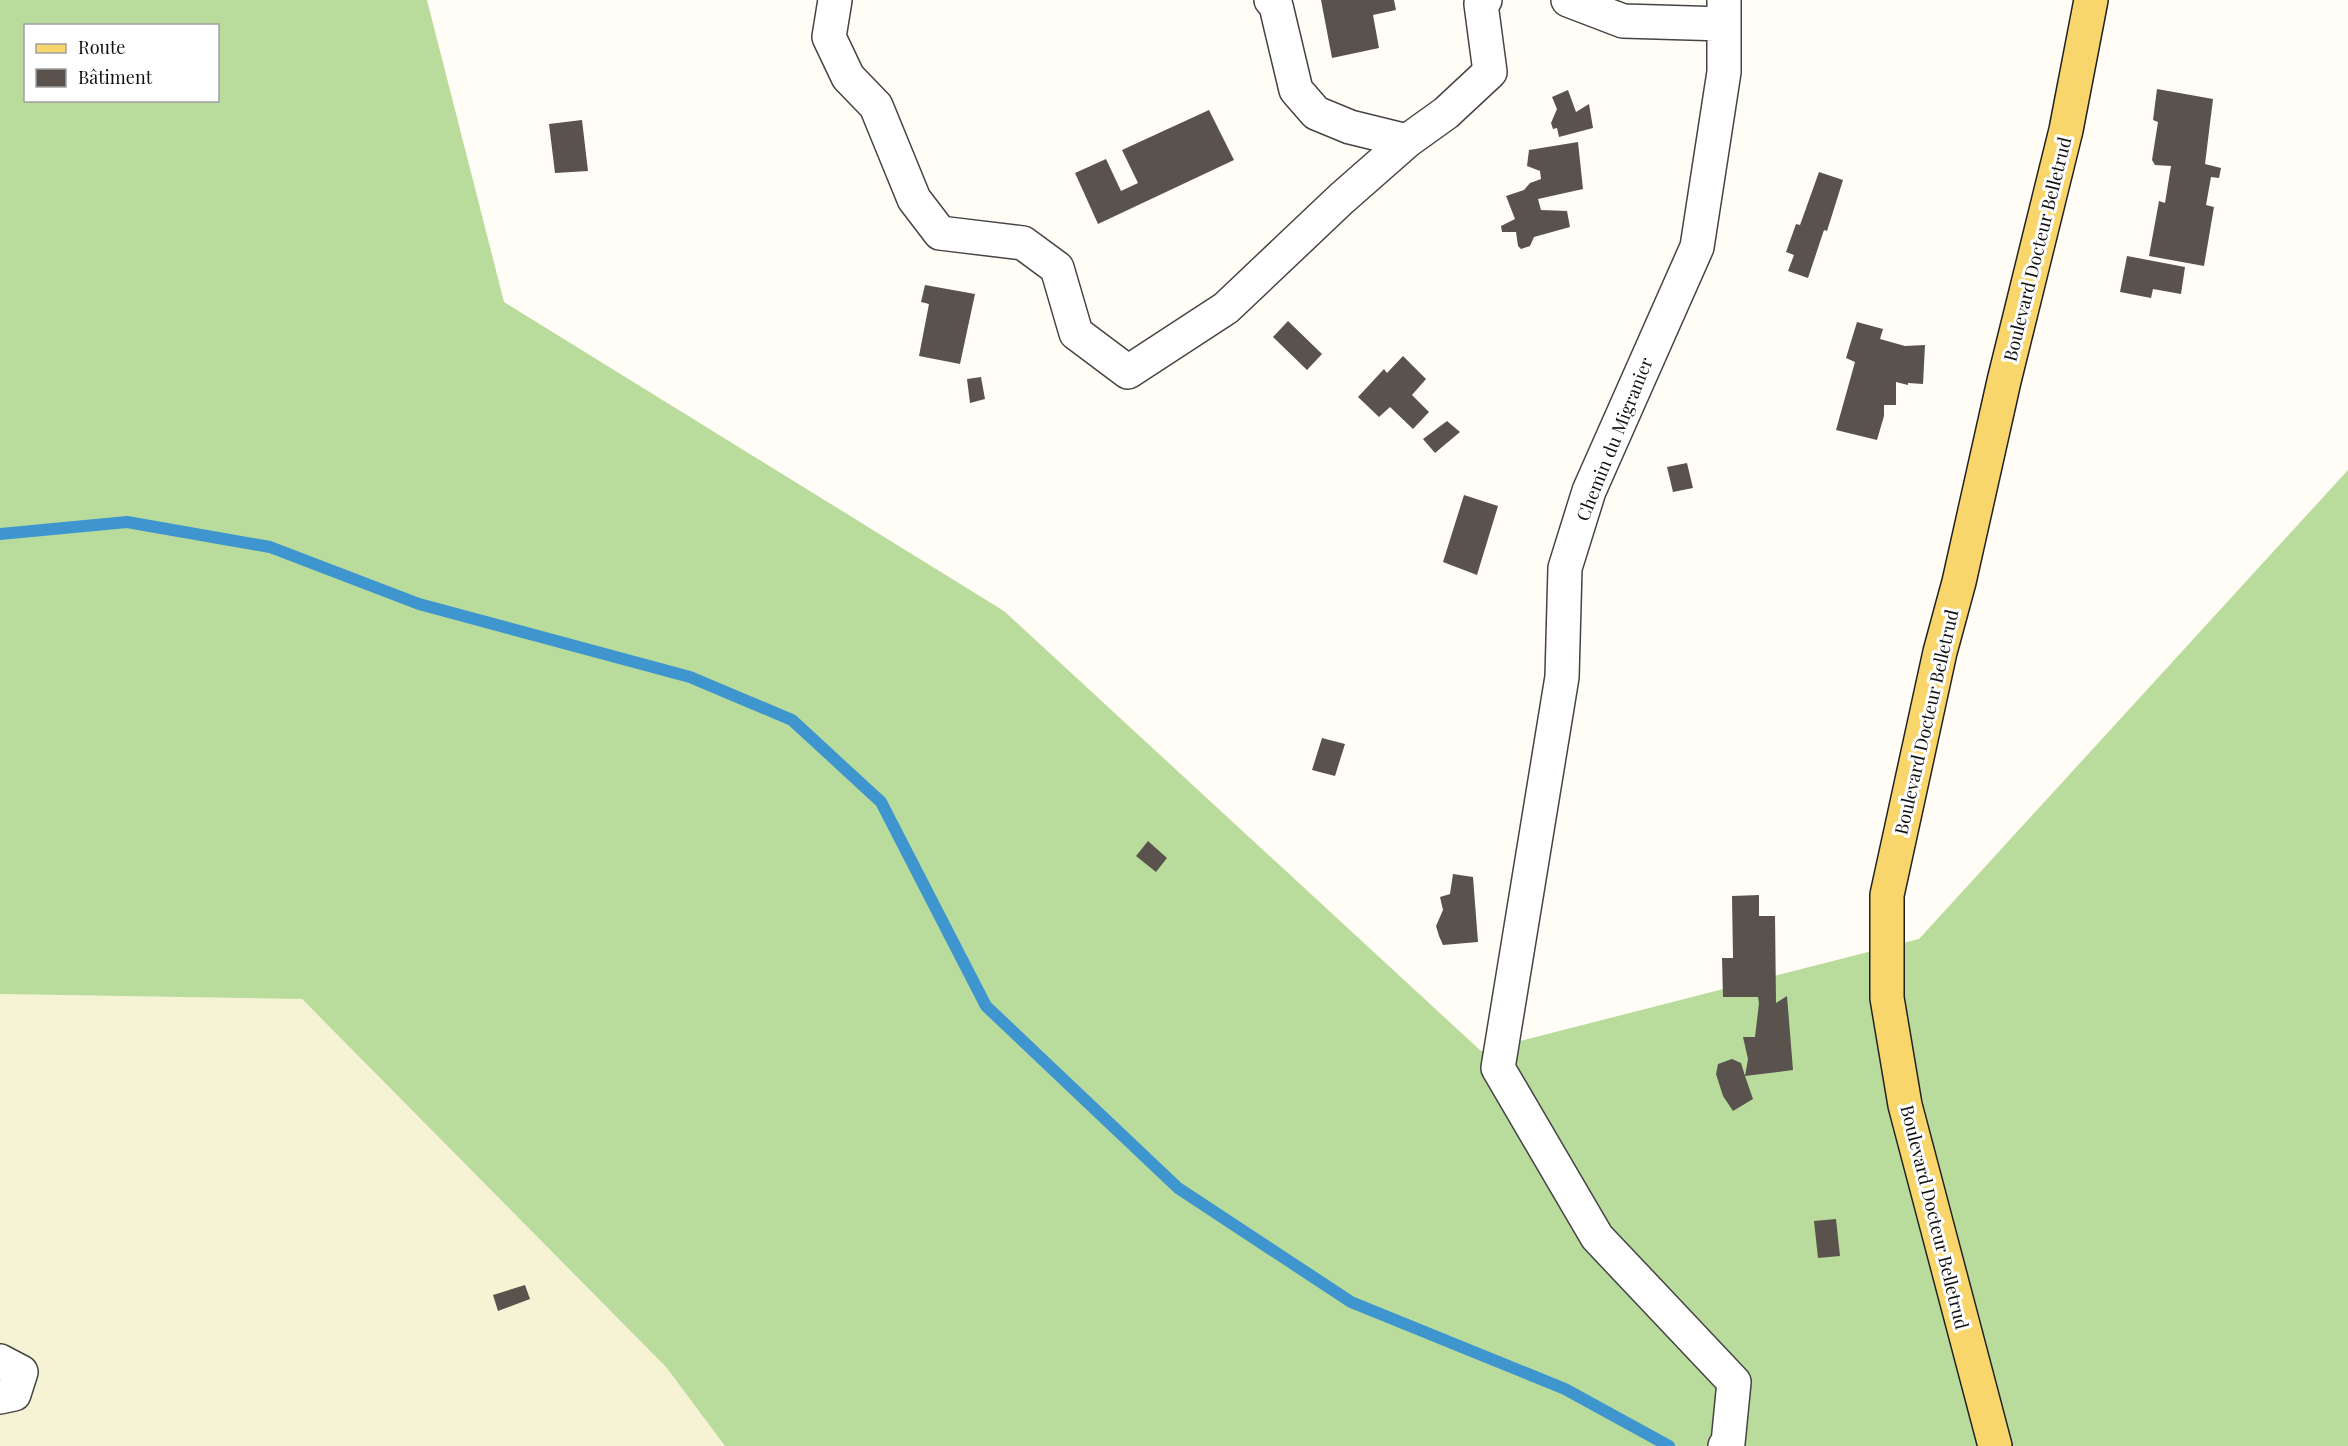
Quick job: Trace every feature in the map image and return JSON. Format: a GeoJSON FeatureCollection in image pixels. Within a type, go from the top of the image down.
{"type":"FeatureCollection","features":[{"type":"Feature","properties":{"kind":"main road","name":"Boulevard Docteur Belletrud"},"geometry":{"type":"LineString","coordinates":[[1995,1446],[1905,1105],[1887,998],[1887,896],[1940,652],[1959,582],[2004,381],[2066,130],[2091,0]]}},
{"type":"Feature","properties":{"kind":"street"},"geometry":{"type":"LineString","coordinates":[[835,0],[829,37],[848,77],[876,106],[914,199],[940,233],[1023,243],[1058,268],[1077,333],[1128,372],[1226,308],[1341,198],[1407,141],[1446,113],[1490,72],[1481,4],[1485,0]]}},
{"type":"Feature","properties":{"kind":"street"},"geometry":{"type":"LineString","coordinates":[[1271,0],[1276,6],[1296,90],[1317,113],[1350,127],[1407,141]]}},
{"type":"Feature","properties":{"kind":"street"},"geometry":{"type":"LineString","coordinates":[[1569,0],[1623,21],[1724,12]]}},
{"type":"Feature","properties":{"kind":"street","name":"Chemin du Migranier"},"geometry":{"type":"LineString","coordinates":[[1724,12],[1724,72],[1696,247],[1589,491],[1565,568],[1562,677],[1498,1068],[1597,1237],[1734,1382],[1728,1443],[1725,1446]]}},
{"type":"Feature","properties":{"kind":"street"},"geometry":{"type":"LineString","coordinates":[[0,1361],[21,1372],[14,1394],[0,1397]]}},
{"type":"Feature","properties":{"kind":"shaded area"},"geometry":{"type":"Polygon","coordinates":[[[0,994],[302,999],[666,1367],[725,1446],[0,1446],[0,994]]]}},
{"type":"Feature","properties":{"kind":"green space"},"geometry":{"type":"Polygon","coordinates":[[[0,0],[427,0],[504,302],[1004,611],[1481,1051],[1919,939],[2348,470],[2348,1446],[725,1446],[666,1367],[302,999],[0,994],[0,0]]]}},
{"type":"Feature","properties":{"kind":"building"},"geometry":{"type":"Polygon","coordinates":[[[1321,0],[1394,0],[1396,10],[1373,15],[1379,48],[1332,58],[1321,0]]]}},
{"type":"Feature","properties":{"kind":"building"},"geometry":{"type":"Polygon","coordinates":[[[2157,89],[2213,99],[2205,164],[2221,168],[2219,178],[2211,177],[2206,205],[2214,207],[2204,266],[2149,256],[2159,201],[2165,203],[2171,166],[2155,165],[2152,160],[2158,122],[2153,120],[2157,89]]]}},
{"type":"Feature","properties":{"kind":"building"},"geometry":{"type":"Polygon","coordinates":[[[1568,90],[1576,112],[1589,104],[1593,128],[1559,137],[1557,128],[1553,129],[1551,123],[1557,109],[1552,97],[1568,90]]]}},
{"type":"Feature","properties":{"kind":"building"},"geometry":{"type":"Polygon","coordinates":[[[1209,110],[1234,160],[1098,224],[1075,173],[1106,159],[1121,191],[1138,183],[1122,150],[1209,110]]]}},
{"type":"Feature","properties":{"kind":"building"},"geometry":{"type":"Polygon","coordinates":[[[582,120],[588,171],[555,173],[549,124],[582,120]]]}},
{"type":"Feature","properties":{"kind":"building"},"geometry":{"type":"Polygon","coordinates":[[[1578,142],[1583,189],[1538,199],[1541,210],[1567,211],[1570,227],[1534,237],[1530,246],[1521,249],[1518,246],[1516,232],[1502,232],[1501,226],[1515,219],[1506,196],[1524,190],[1530,183],[1541,179],[1540,171],[1527,166],[1529,150],[1578,142]]]}},
{"type":"Feature","properties":{"kind":"building"},"geometry":{"type":"Polygon","coordinates":[[[1819,172],[1843,180],[1827,231],[1824,230],[1808,278],[1788,271],[1794,255],[1786,252],[1796,224],[1800,225],[1819,172]]]}},
{"type":"Feature","properties":{"kind":"building"},"geometry":{"type":"Polygon","coordinates":[[[2127,256],[2185,267],[2181,294],[2153,289],[2151,298],[2120,292],[2127,256]]]}},
{"type":"Feature","properties":{"kind":"building"},"geometry":{"type":"Polygon","coordinates":[[[925,285],[975,294],[960,364],[919,356],[929,304],[921,302],[925,285]]]}},
{"type":"Feature","properties":{"kind":"building"},"geometry":{"type":"Polygon","coordinates":[[[1288,321],[1322,354],[1307,370],[1273,337],[1288,321]]]}},
{"type":"Feature","properties":{"kind":"building"},"geometry":{"type":"Polygon","coordinates":[[[1857,322],[1883,329],[1880,339],[1905,346],[1925,345],[1923,384],[1908,383],[1908,385],[1896,382],[1896,405],[1884,405],[1884,416],[1877,440],[1836,430],[1855,362],[1846,358],[1857,322]]]}},
{"type":"Feature","properties":{"kind":"building"},"geometry":{"type":"Polygon","coordinates":[[[1403,356],[1426,379],[1412,395],[1429,412],[1413,429],[1390,407],[1379,417],[1358,397],[1384,369],[1387,373],[1403,356]]]}},
{"type":"Feature","properties":{"kind":"building"},"geometry":{"type":"Polygon","coordinates":[[[981,377],[985,399],[970,403],[967,379],[981,377]]]}},
{"type":"Feature","properties":{"kind":"building"},"geometry":{"type":"Polygon","coordinates":[[[1447,421],[1460,432],[1435,453],[1423,439],[1447,421]]]}},
{"type":"Feature","properties":{"kind":"building"},"geometry":{"type":"Polygon","coordinates":[[[1687,463],[1693,488],[1673,492],[1667,467],[1687,463]]]}},
{"type":"Feature","properties":{"kind":"building"},"geometry":{"type":"Polygon","coordinates":[[[1464,495],[1498,506],[1477,575],[1443,562],[1464,495]]]}},
{"type":"Feature","properties":{"kind":"building"},"geometry":{"type":"Polygon","coordinates":[[[1322,738],[1345,744],[1335,776],[1312,770],[1322,738]]]}},
{"type":"Feature","properties":{"kind":"building"},"geometry":{"type":"Polygon","coordinates":[[[1148,841],[1167,858],[1156,872],[1136,856],[1148,841]]]}},
{"type":"Feature","properties":{"kind":"building"},"geometry":{"type":"Polygon","coordinates":[[[1453,874],[1473,877],[1478,942],[1443,945],[1439,936],[1436,926],[1443,910],[1440,897],[1450,894],[1453,874]]]}},
{"type":"Feature","properties":{"kind":"building"},"geometry":{"type":"Polygon","coordinates":[[[1759,895],[1759,916],[1775,916],[1776,1003],[1787,996],[1793,1070],[1745,1076],[1748,1059],[1743,1037],[1755,1037],[1758,997],[1723,997],[1722,958],[1733,958],[1732,896],[1759,895]]]}},
{"type":"Feature","properties":{"kind":"building"},"geometry":{"type":"Polygon","coordinates":[[[1732,1059],[1741,1063],[1753,1099],[1733,1111],[1723,1096],[1716,1074],[1718,1064],[1732,1059]]]}},
{"type":"Feature","properties":{"kind":"building"},"geometry":{"type":"Polygon","coordinates":[[[1836,1219],[1840,1256],[1818,1258],[1814,1221],[1836,1219]]]}},
{"type":"Feature","properties":{"kind":"building"},"geometry":{"type":"Polygon","coordinates":[[[525,1285],[530,1299],[498,1311],[493,1295],[525,1285]]]}},
{"type":"Feature","properties":{"kind":"waterway"},"geometry":{"type":"LineString","coordinates":[[0,534],[127,522],[270,547],[419,604],[690,677],[792,720],[881,802],[986,1006],[1178,1188],[1351,1302],[1565,1389],[1669,1446]]}}]}
